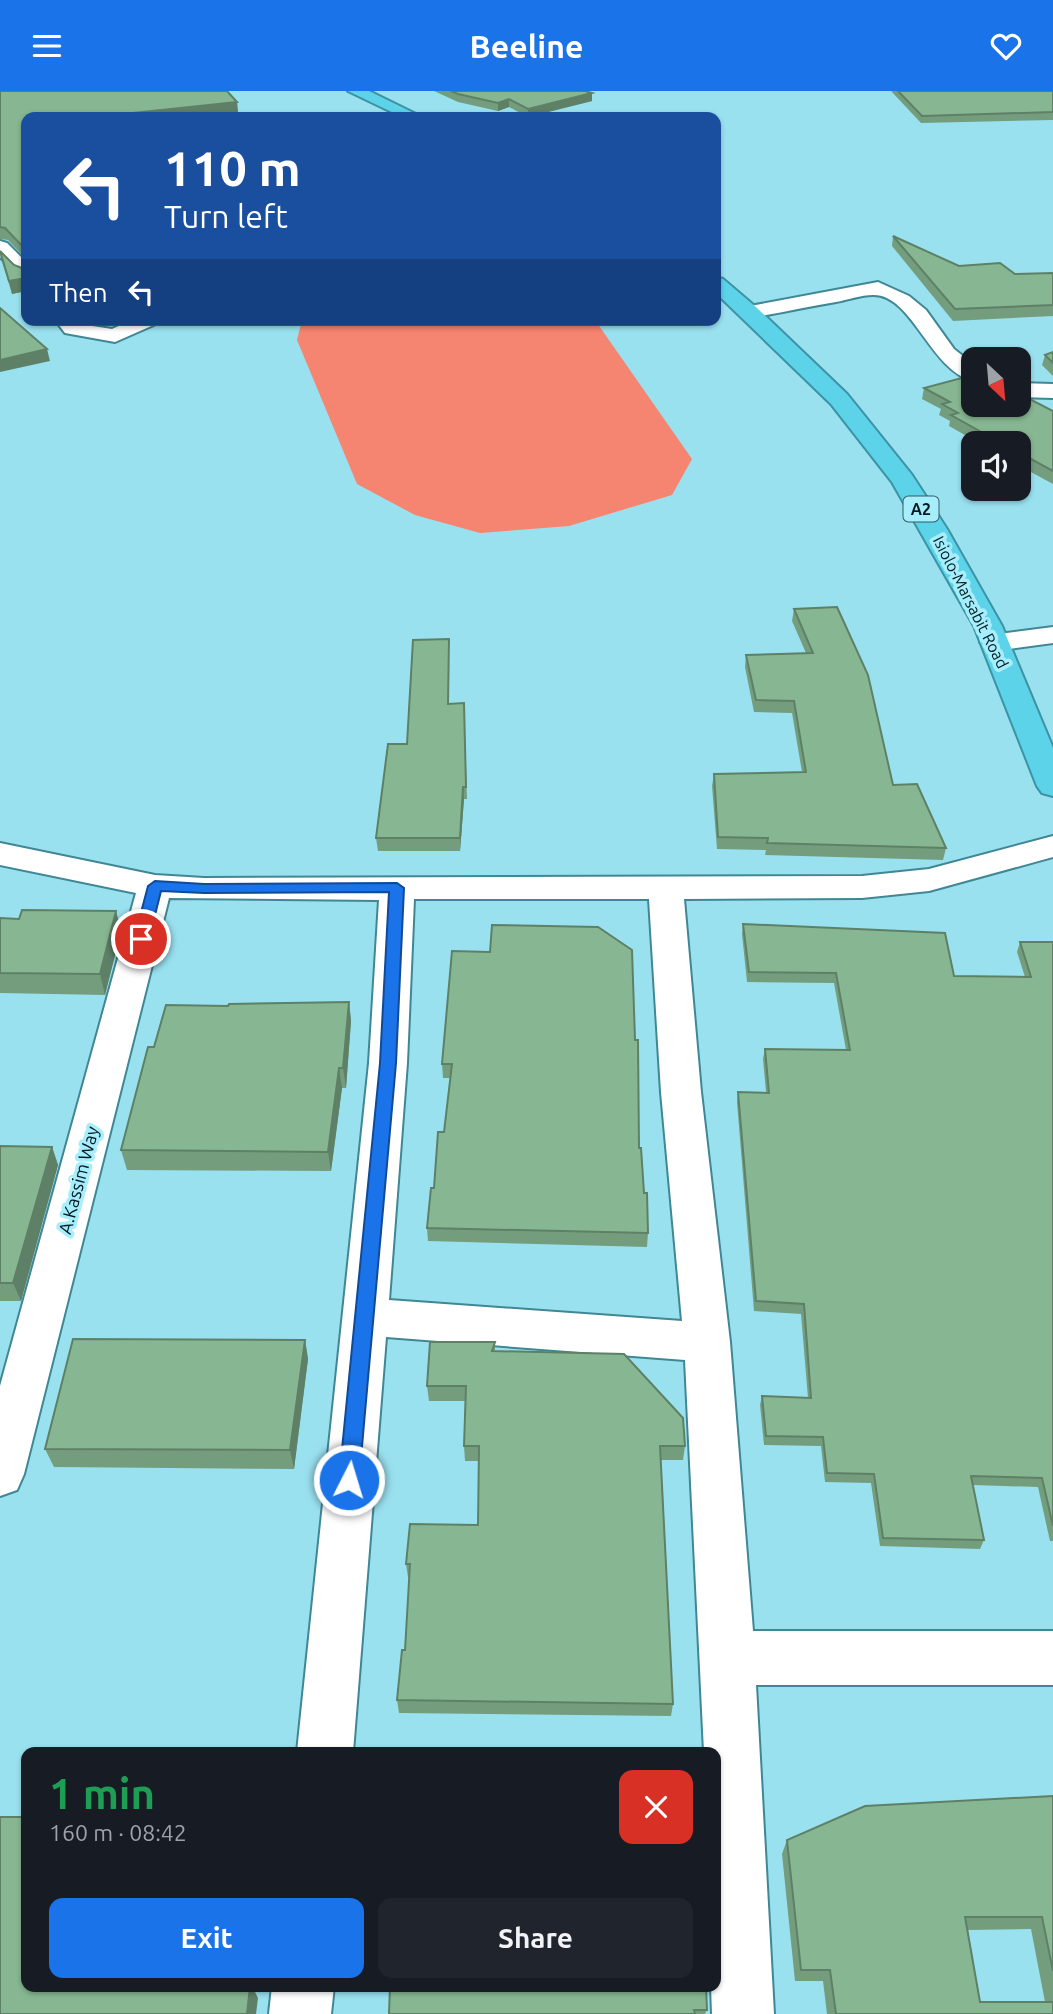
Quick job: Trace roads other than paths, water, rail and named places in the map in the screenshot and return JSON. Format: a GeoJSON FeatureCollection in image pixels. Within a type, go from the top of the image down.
{"type":"FeatureCollection","features":[{"type":"Feature","properties":{"kind":"highway"},"geometry":{"type":"LineString","coordinates":[[362,92],[404,112]]}},
{"type":"Feature","properties":{"kind":"highway","name":"Isiolo-Marsabit Road"},"geometry":{"type":"LineString","coordinates":[[721,287],[839,399],[876,442],[934,529],[994,642],[1053,786]]}},
{"type":"Feature","properties":{"kind":"street"},"geometry":{"type":"LineString","coordinates":[[0,247],[21,267]]}},
{"type":"Feature","properties":{"kind":"street"},"geometry":{"type":"LineString","coordinates":[[750,312],[878,288],[902,300],[919,314],[946,353],[961,365]]}},
{"type":"Feature","properties":{"kind":"street"},"geometry":{"type":"LineString","coordinates":[[70,326],[72,329],[115,336],[136,326]]}},
{"type":"Feature","properties":{"kind":"street"},"geometry":{"type":"LineString","coordinates":[[1031,390],[1053,391]]}},
{"type":"Feature","properties":{"kind":"street"},"geometry":{"type":"LineString","coordinates":[[994,642],[1053,635]]}},
{"type":"Feature","properties":{"kind":"street"},"geometry":{"type":"LineString","coordinates":[[0,855],[56,864],[155,886],[204,889],[666,888],[884,886],[929,880],[1053,846]]}},
{"type":"Feature","properties":{"kind":"street","name":"A.Kassim Way"},"geometry":{"type":"LineString","coordinates":[[0,1474],[155,886]]}},
{"type":"Feature","properties":{"kind":"street"},"geometry":{"type":"LineString","coordinates":[[326,1747],[388,1063],[397,888]]}},
{"type":"Feature","properties":{"kind":"street"},"geometry":{"type":"LineString","coordinates":[[666,888],[681,1091],[707,1342],[728,1658],[743,2014]]}},
{"type":"Feature","properties":{"kind":"street"},"geometry":{"type":"LineString","coordinates":[[365,1317],[707,1342]]}},
{"type":"Feature","properties":{"kind":"street"},"geometry":{"type":"LineString","coordinates":[[728,1658],[1053,1658]]}},
{"type":"Feature","properties":{"kind":"street"},"geometry":{"type":"LineString","coordinates":[[300,2014],[302,1992]]}}]}
